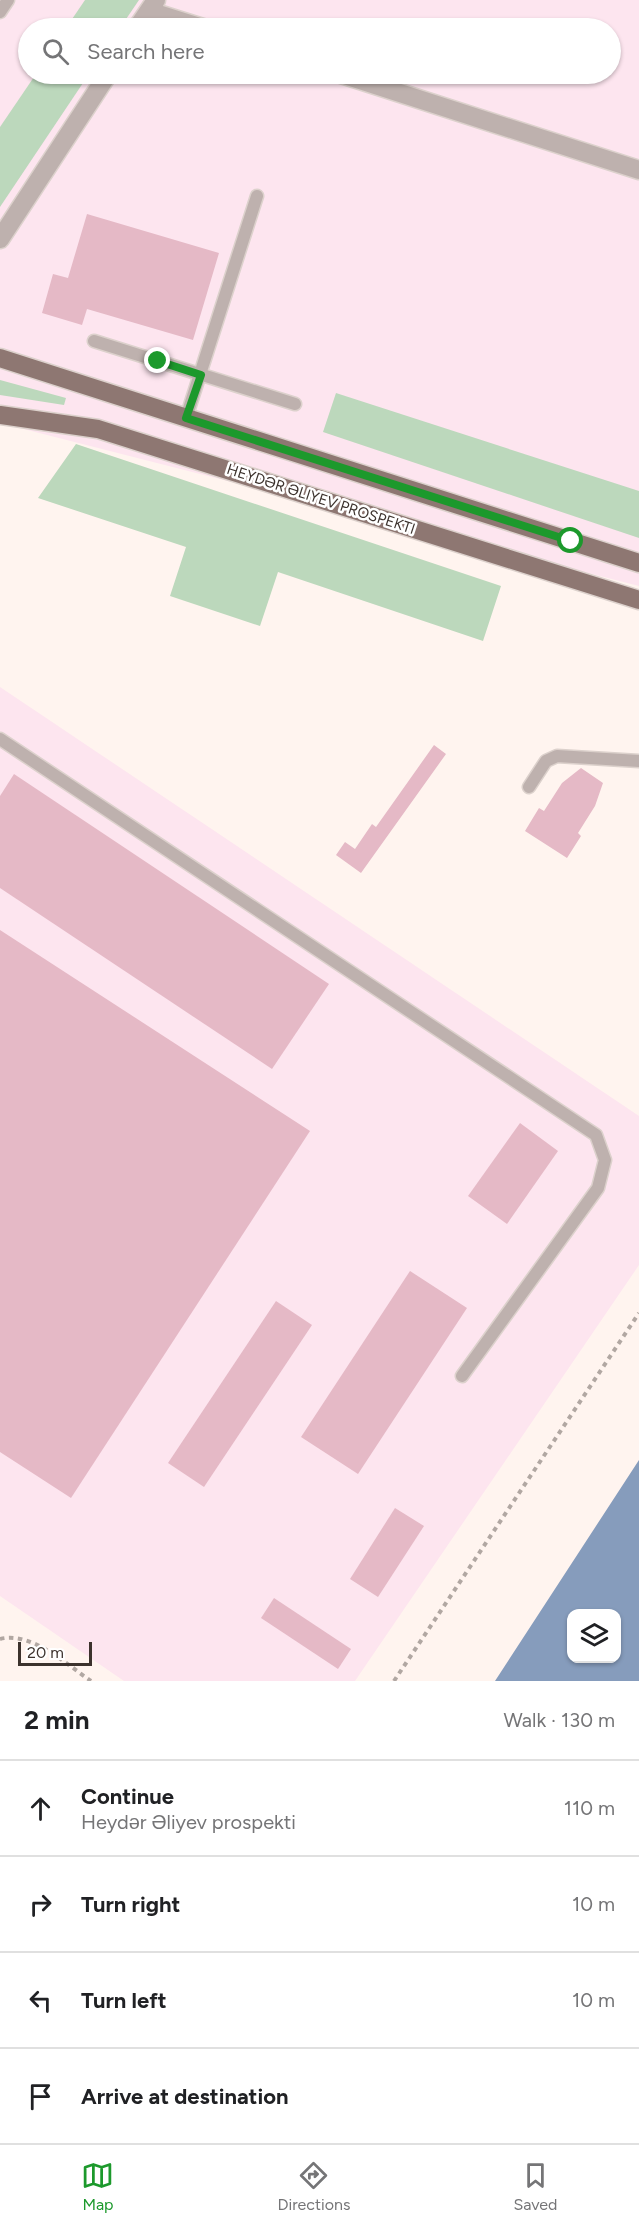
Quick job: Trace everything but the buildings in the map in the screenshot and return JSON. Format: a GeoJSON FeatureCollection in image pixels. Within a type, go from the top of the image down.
{"type":"FeatureCollection","features":[{"type":"Feature","properties":{"kind":"main road"},"geometry":{"type":"LineString","coordinates":[[0,358],[639,563]]}},
{"type":"Feature","properties":{"kind":"main road","name":"HEYDƏR ƏLIYEV PROSPEKTI"},"geometry":{"type":"LineString","coordinates":[[0,416],[98,429],[639,600]]}},
{"type":"Feature","properties":{"kind":"street"},"geometry":{"type":"LineString","coordinates":[[144,18],[153,5],[181,18]]}},
{"type":"Feature","properties":{"kind":"street"},"geometry":{"type":"LineString","coordinates":[[0,239],[101,84]]}},
{"type":"Feature","properties":{"kind":"street"},"geometry":{"type":"LineString","coordinates":[[372,84],[639,170]]}},
{"type":"Feature","properties":{"kind":"lane"},"geometry":{"type":"LineString","coordinates":[[0,12],[8,0]]}},
{"type":"Feature","properties":{"kind":"lane"},"geometry":{"type":"LineString","coordinates":[[186,418],[257,196]]}},
{"type":"Feature","properties":{"kind":"lane"},"geometry":{"type":"LineString","coordinates":[[94,341],[295,404]]}},
{"type":"Feature","properties":{"kind":"lane"},"geometry":{"type":"LineString","coordinates":[[0,739],[596,1136],[605,1160],[598,1188],[462,1376]]}},
{"type":"Feature","properties":{"kind":"lane"},"geometry":{"type":"LineString","coordinates":[[529,787],[546,760],[557,756],[639,761]]}},
{"type":"Feature","properties":{"kind":"path"},"geometry":{"type":"LineString","coordinates":[[394,1681],[639,1313]]}},
{"type":"Feature","properties":{"kind":"path"},"geometry":{"type":"LineString","coordinates":[[0,1639],[12,1636],[41,1647],[91,1681]]}},
{"type":"Feature","properties":{"kind":"shaded area"},"geometry":{"type":"Polygon","coordinates":[[[0,0],[639,0],[639,586],[0,423],[0,0]]]}},
{"type":"Feature","properties":{"kind":"shaded area"},"geometry":{"type":"Polygon","coordinates":[[[0,687],[639,1116],[639,1265],[355,1681],[124,1681],[0,1596],[0,687]]]}},
{"type":"Feature","properties":{"kind":"green space"},"geometry":{"type":"Polygon","coordinates":[[[85,0],[139,0],[127,18],[73,18],[85,0]]]}},
{"type":"Feature","properties":{"kind":"green space"},"geometry":{"type":"Polygon","coordinates":[[[29,84],[82,84],[0,207],[0,127],[29,84]]]}},
{"type":"Feature","properties":{"kind":"green space"},"geometry":{"type":"Polygon","coordinates":[[[0,380],[66,398],[64,405],[0,395],[0,380]]]}},
{"type":"Feature","properties":{"kind":"green space"},"geometry":{"type":"Polygon","coordinates":[[[336,393],[639,491],[639,538],[323,432],[336,393]]]}},
{"type":"Feature","properties":{"kind":"green space"},"geometry":{"type":"Polygon","coordinates":[[[76,444],[501,586],[483,641],[278,572],[260,626],[170,596],[186,547],[38,498],[76,444]]]}},
{"type":"Feature","properties":{"kind":"water"},"geometry":{"type":"Polygon","coordinates":[[[639,1460],[639,1681],[495,1681],[639,1460]]]}},
{"type":"Feature","properties":{"kind":"route"},"geometry":{"type":"LineString","coordinates":[[158,361],[201,375],[186,418],[571,541]]}}]}
